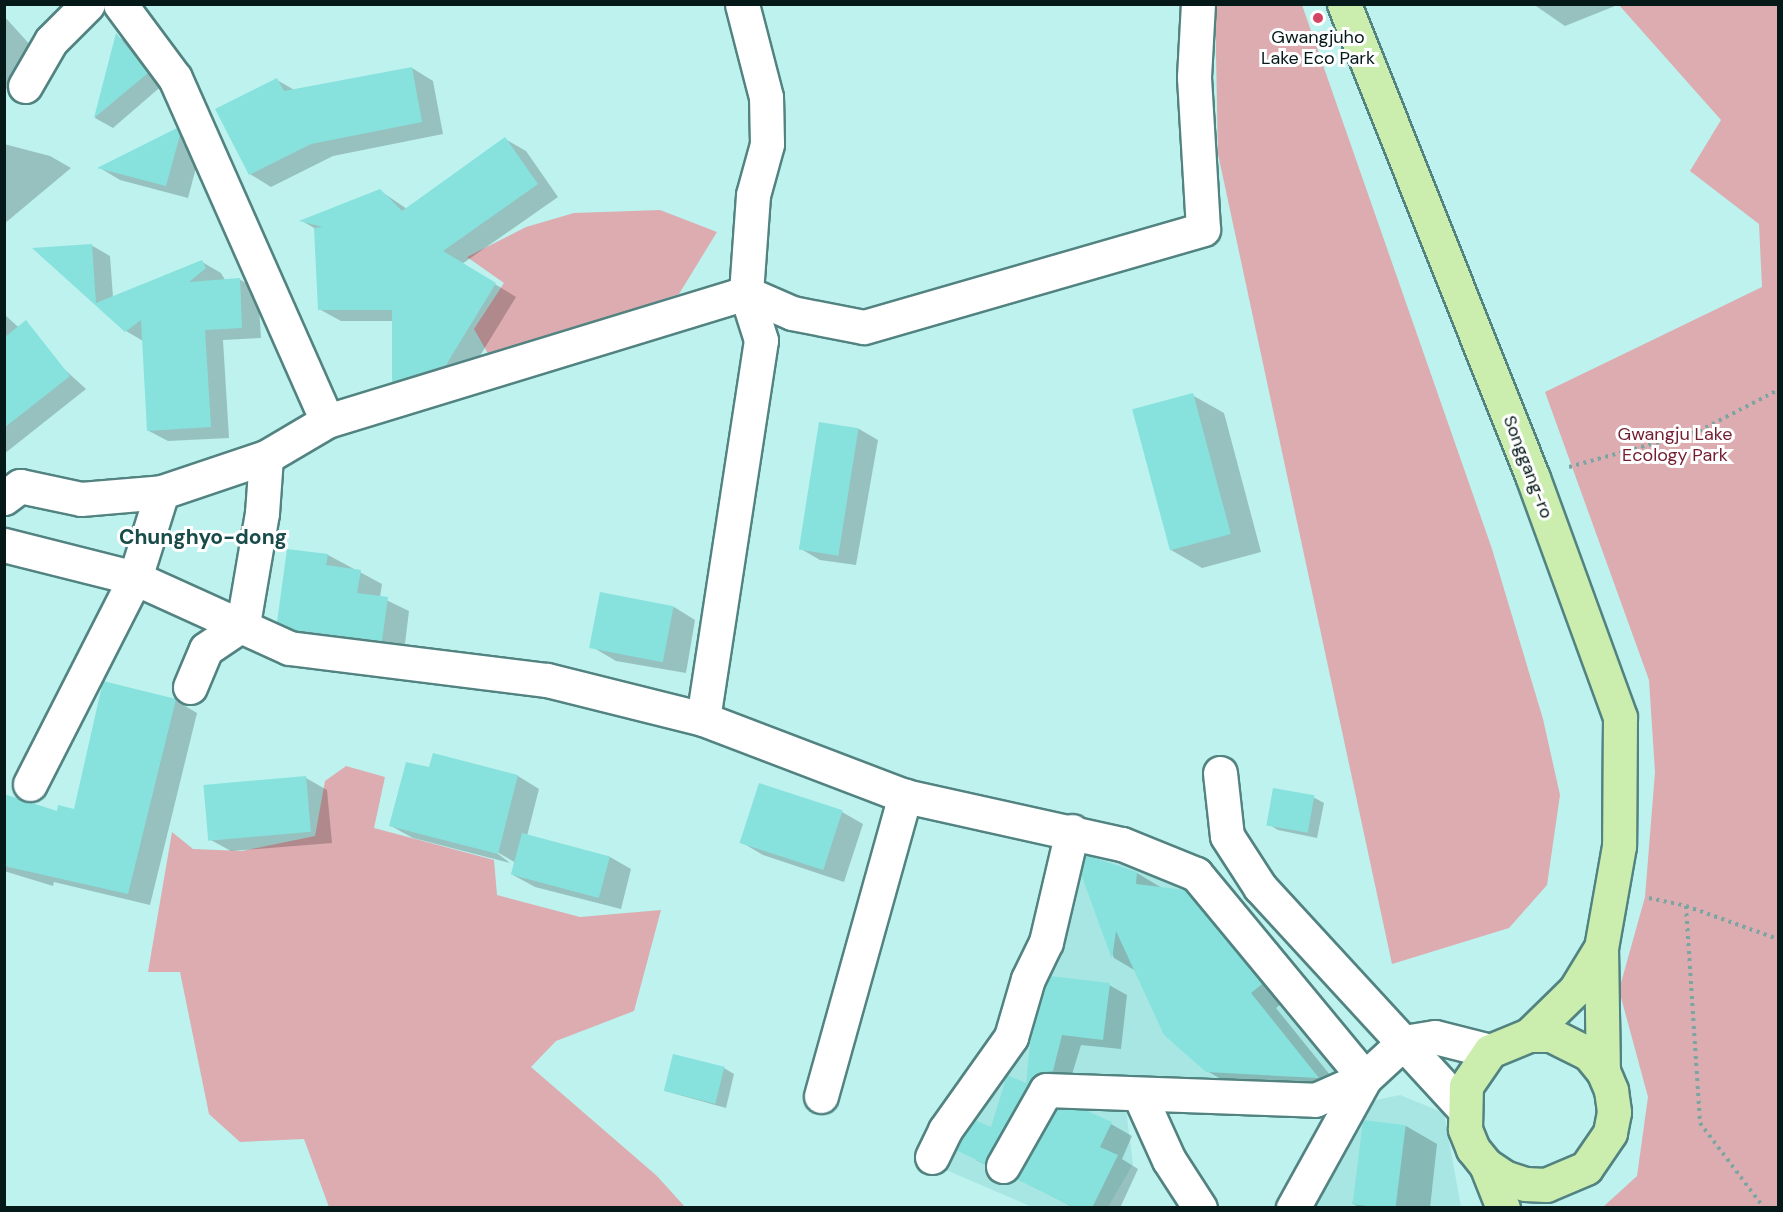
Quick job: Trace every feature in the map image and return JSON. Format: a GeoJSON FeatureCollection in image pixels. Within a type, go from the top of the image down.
{"type":"FeatureCollection","features":[{"type":"Feature","properties":{"kind":"main road","name":"Songgang-ro"},"geometry":{"type":"LineString","coordinates":[[1344,4],[1533,478],[1620,717],[1623,785],[1613,893],[1601,948],[1603,1071]]}},
{"type":"Feature","properties":{"kind":"main road","name":"Songgang-ro"},"geometry":{"type":"LineString","coordinates":[[1490,1051],[1529,1035],[1575,990],[1601,948]]}},
{"type":"Feature","properties":{"kind":"main road","name":"Songgang-ro"},"geometry":{"type":"LineString","coordinates":[[1529,1035],[1551,1035],[1572,1042],[1589,1054],[1603,1071],[1611,1090],[1614,1112],[1610,1133],[1586,1168],[1567,1179],[1552,1208]]}},
{"type":"Feature","properties":{"kind":"main road"},"geometry":{"type":"LineString","coordinates":[[1490,1051],[1466,1086],[1462,1108],[1469,1139],[1486,1165],[1503,1208]]}},
{"type":"Feature","properties":{"kind":"main road"},"geometry":{"type":"LineString","coordinates":[[1486,1165],[1504,1177],[1525,1184],[1567,1179]]}},
{"type":"Feature","properties":{"kind":"street"},"geometry":{"type":"LineString","coordinates":[[25,86],[51,41],[88,4]]}},
{"type":"Feature","properties":{"kind":"street"},"geometry":{"type":"LineString","coordinates":[[120,4],[175,78],[327,421]]}},
{"type":"Feature","properties":{"kind":"street"},"geometry":{"type":"LineString","coordinates":[[703,719],[761,340],[746,293],[753,195],[767,144],[766,97],[742,4]]}},
{"type":"Feature","properties":{"kind":"street"},"geometry":{"type":"LineString","coordinates":[[4,498],[20,486],[81,499],[162,492],[266,457],[327,421],[746,293],[792,313],[864,327],[1203,229],[1194,77],[1198,4]]}},
{"type":"Feature","properties":{"kind":"street"},"geometry":{"type":"LineString","coordinates":[[190,687],[206,649],[243,624],[262,513],[266,457]]}},
{"type":"Feature","properties":{"kind":"street"},"geometry":{"type":"LineString","coordinates":[[30,783],[135,578],[162,492]]}},
{"type":"Feature","properties":{"kind":"street"},"geometry":{"type":"LineString","coordinates":[[4,545],[135,578],[243,624],[289,648],[547,680],[703,719],[904,796],[1072,831],[1122,844],[1196,874],[1365,1078]]}},
{"type":"Feature","properties":{"kind":"street"},"geometry":{"type":"LineString","coordinates":[[1220,773],[1227,836],[1260,887],[1462,1108]]}},
{"type":"Feature","properties":{"kind":"street"},"geometry":{"type":"LineString","coordinates":[[821,1095],[904,796]]}},
{"type":"Feature","properties":{"kind":"street"},"geometry":{"type":"LineString","coordinates":[[932,1157],[945,1130],[1011,1037],[1028,979],[1046,942],[1072,831]]}},
{"type":"Feature","properties":{"kind":"street"},"geometry":{"type":"LineString","coordinates":[[1293,1208],[1365,1078],[1404,1042],[1435,1037],[1490,1051]]}},
{"type":"Feature","properties":{"kind":"street"},"geometry":{"type":"LineString","coordinates":[[1003,1166],[1046,1090],[1315,1100],[1365,1078]]}},
{"type":"Feature","properties":{"kind":"street"},"geometry":{"type":"LineString","coordinates":[[1139,1094],[1169,1160],[1200,1208]]}},
{"type":"Feature","properties":{"kind":"path"},"geometry":{"type":"LineString","coordinates":[[1533,478],[1699,431],[1779,390]]}},
{"type":"Feature","properties":{"kind":"path"},"geometry":{"type":"LineString","coordinates":[[1613,893],[1686,906],[1779,939]]}},
{"type":"Feature","properties":{"kind":"path"},"geometry":{"type":"LineString","coordinates":[[1686,906],[1700,1123],[1764,1208]]}},
{"type":"Feature","properties":{"kind":"shaded area"},"geometry":{"type":"Polygon","coordinates":[[[1075,844],[1189,882],[1353,1075],[1326,1089],[1122,1078],[1133,1164],[1108,1207],[1032,1207],[937,1166],[1016,1036],[1075,844]]]}},
{"type":"Feature","properties":{"kind":"shaded area"},"geometry":{"type":"Polygon","coordinates":[[[1400,1095],[1444,1113],[1461,1207],[1310,1208],[1356,1104],[1400,1095]]]}},
{"type":"Feature","properties":{"kind":"green space"},"geometry":{"type":"Polygon","coordinates":[[[1215,5],[1302,5],[1492,549],[1543,719],[1560,795],[1547,885],[1509,928],[1392,964],[1218,154],[1215,5]]]}},
{"type":"Feature","properties":{"kind":"green space","name":"Gwangju Lake Ecology Park"},"geometry":{"type":"Polygon","coordinates":[[[1619,5],[1778,5],[1778,1207],[1603,1207],[1637,1176],[1648,1097],[1619,990],[1645,897],[1655,772],[1649,680],[1545,392],[1762,287],[1759,224],[1690,171],[1721,120],[1619,5]]]}},
{"type":"Feature","properties":{"kind":"green space"},"geometry":{"type":"Polygon","coordinates":[[[660,210],[717,232],[679,294],[490,357],[474,329],[504,283],[467,257],[526,227],[574,213],[660,210]]]}},
{"type":"Feature","properties":{"kind":"green space"},"geometry":{"type":"Polygon","coordinates":[[[346,766],[385,777],[374,828],[494,860],[497,895],[580,917],[661,910],[634,1011],[556,1041],[531,1067],[657,1176],[685,1207],[329,1207],[304,1139],[240,1142],[209,1114],[180,972],[148,972],[172,832],[193,849],[242,851],[315,836],[325,781],[346,766]]]}},
{"type":"Feature","properties":{"kind":"building"},"geometry":{"type":"Polygon","coordinates":[[[116,33],[148,73],[94,118],[116,33]]]}},
{"type":"Feature","properties":{"kind":"building"},"geometry":{"type":"Polygon","coordinates":[[[412,67],[422,122],[311,144],[249,175],[215,109],[277,78],[284,91],[412,67]]]}},
{"type":"Feature","properties":{"kind":"building"},"geometry":{"type":"Polygon","coordinates":[[[177,128],[180,135],[166,186],[97,168],[177,128]]]}},
{"type":"Feature","properties":{"kind":"building"},"geometry":{"type":"Polygon","coordinates":[[[505,137],[538,184],[443,251],[496,283],[446,365],[392,382],[392,310],[318,310],[314,228],[323,227],[299,221],[380,189],[402,211],[505,137]]]}},
{"type":"Feature","properties":{"kind":"building"},"geometry":{"type":"Polygon","coordinates":[[[92,244],[96,303],[202,260],[206,268],[189,282],[240,278],[242,328],[205,330],[211,427],[147,431],[141,320],[125,332],[32,248],[92,244]]]}},
{"type":"Feature","properties":{"kind":"building"},"geometry":{"type":"Polygon","coordinates":[[[26,320],[70,376],[4,428],[4,338],[26,320]]]}},
{"type":"Feature","properties":{"kind":"building"},"geometry":{"type":"Polygon","coordinates":[[[1193,393],[1231,534],[1170,550],[1132,409],[1193,393]]]}},
{"type":"Feature","properties":{"kind":"building"},"geometry":{"type":"Polygon","coordinates":[[[819,422],[859,428],[838,556],[799,549],[819,422]]]}},
{"type":"Feature","properties":{"kind":"building"},"geometry":{"type":"Polygon","coordinates":[[[287,549],[328,554],[326,565],[361,570],[357,593],[388,597],[382,641],[294,630],[277,622],[287,549]]]}},
{"type":"Feature","properties":{"kind":"building"},"geometry":{"type":"Polygon","coordinates":[[[600,592],[674,606],[663,662],[589,648],[600,592]]]}},
{"type":"Feature","properties":{"kind":"building"},"geometry":{"type":"Polygon","coordinates":[[[103,681],[176,699],[128,894],[4,866],[4,794],[57,811],[58,805],[74,809],[103,681]]]}},
{"type":"Feature","properties":{"kind":"building"},"geometry":{"type":"Polygon","coordinates":[[[433,753],[518,775],[498,854],[389,826],[406,762],[429,767],[433,753]]]}},
{"type":"Feature","properties":{"kind":"building"},"geometry":{"type":"Polygon","coordinates":[[[306,776],[311,832],[208,841],[203,785],[306,776]]]}},
{"type":"Feature","properties":{"kind":"building"},"geometry":{"type":"Polygon","coordinates":[[[759,783],[843,810],[823,870],[740,843],[759,783]]]}},
{"type":"Feature","properties":{"kind":"building"},"geometry":{"type":"Polygon","coordinates":[[[1273,788],[1314,795],[1308,833],[1266,825],[1273,788]]]}},
{"type":"Feature","properties":{"kind":"building"},"geometry":{"type":"Polygon","coordinates":[[[522,833],[610,857],[599,898],[511,875],[522,833]]]}},
{"type":"Feature","properties":{"kind":"building"},"geometry":{"type":"Polygon","coordinates":[[[1086,855],[1137,872],[1136,884],[1185,890],[1262,984],[1251,993],[1319,1078],[1206,1072],[1164,1035],[1116,931],[1112,959],[1081,874],[1086,855]]]}},
{"type":"Feature","properties":{"kind":"building"},"geometry":{"type":"Polygon","coordinates":[[[1050,976],[1110,983],[1103,1040],[1062,1035],[1053,1071],[1037,1073],[1030,1081],[985,1164],[956,1150],[975,1120],[991,1127],[1007,1075],[1026,1083],[1031,1034],[1050,976]]]}},
{"type":"Feature","properties":{"kind":"building"},"geometry":{"type":"Polygon","coordinates":[[[673,1054],[724,1067],[715,1104],[664,1091],[673,1054]]]}},
{"type":"Feature","properties":{"kind":"building"},"geometry":{"type":"Polygon","coordinates":[[[1057,1109],[1085,1110],[1112,1122],[1100,1147],[1118,1155],[1092,1208],[1075,1208],[1016,1179],[1057,1109]]]}},
{"type":"Feature","properties":{"kind":"building"},"geometry":{"type":"Polygon","coordinates":[[[1363,1120],[1406,1125],[1396,1208],[1353,1204],[1363,1120]]]}},
{"type":"Feature","properties":{"kind":"place","name":"Gwangjuho Lake Eco Park"},"geometry":{"type":"Point","coordinates":[1318,18]}},
{"type":"Feature","properties":{"kind":"district","name":"Chunghyo-dong"},"geometry":{"type":"Point","coordinates":[203,537]}}]}
